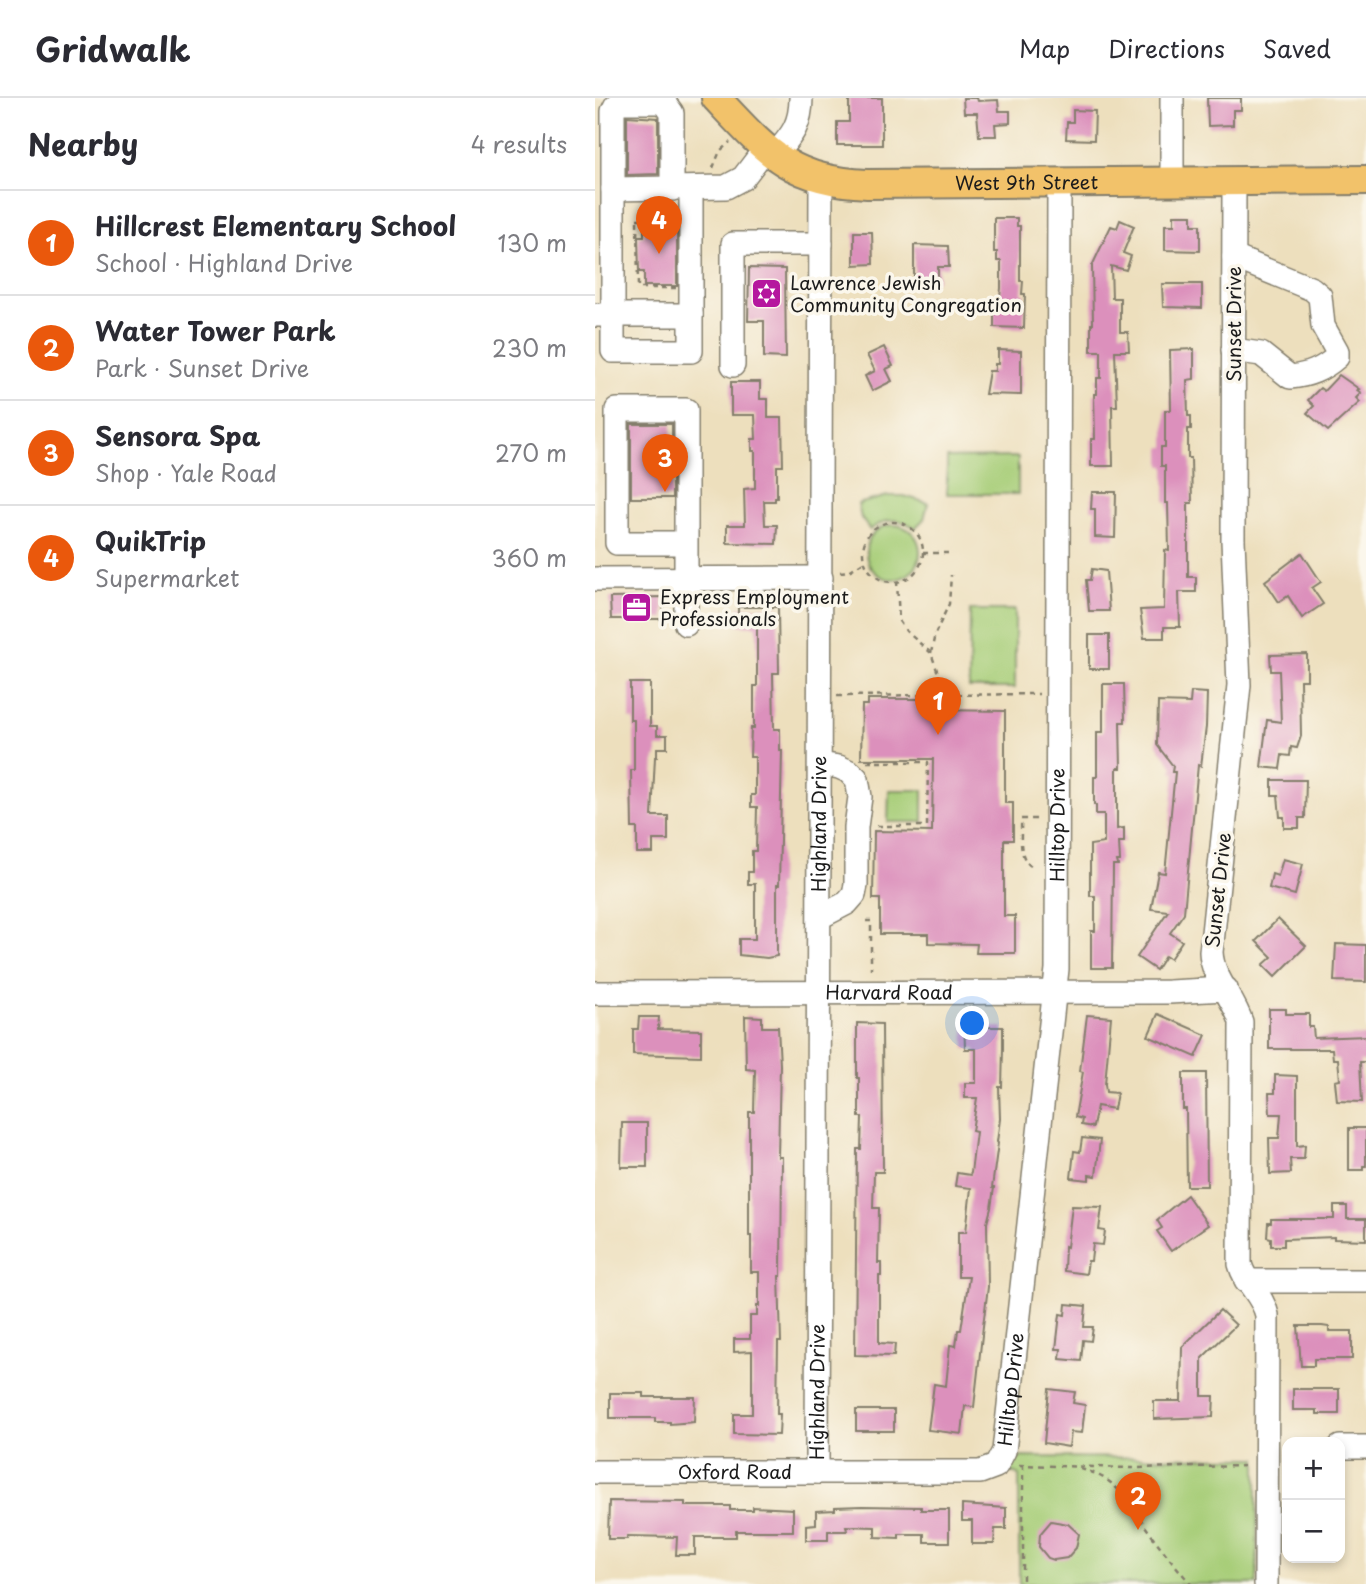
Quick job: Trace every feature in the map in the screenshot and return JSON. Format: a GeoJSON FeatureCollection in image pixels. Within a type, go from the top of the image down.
{"type":"FeatureCollection","features":[{"type":"Feature","properties":{"kind":"main road","name":"West 9th Street"},"geometry":{"type":"LineString","coordinates":[[716,98],[769,153],[821,179],[867,184],[1366,180]]}},
{"type":"Feature","properties":{"kind":"street"},"geometry":{"type":"LineString","coordinates":[[613,190],[719,189],[735,184],[792,135],[799,120],[801,98]]}},
{"type":"Feature","properties":{"kind":"street"},"geometry":{"type":"LineString","coordinates":[[1172,98],[1172,182]]}},
{"type":"Feature","properties":{"kind":"street"},"geometry":{"type":"LineString","coordinates":[[665,100],[672,113],[682,190],[691,351],[613,351],[604,315],[613,190],[613,111],[616,105],[621,102],[665,100]]}},
{"type":"Feature","properties":{"kind":"street","name":"Highland Drive"},"geometry":{"type":"LineString","coordinates":[[817,1472],[820,764],[827,575],[821,179]]}},
{"type":"Feature","properties":{"kind":"street","name":"Sunset Drive"},"geometry":{"type":"LineString","coordinates":[[1234,181],[1233,540],[1239,685],[1211,952],[1213,967],[1237,1006],[1241,1022],[1239,1253],[1246,1281],[1261,1299],[1267,1315],[1270,1453],[1266,1584]]}},
{"type":"Feature","properties":{"kind":"street","name":"Hilltop Drive"},"geometry":{"type":"LineString","coordinates":[[1008,1463],[1003,1451],[1055,992],[1058,850],[1059,183]]}},
{"type":"Feature","properties":{"kind":"street"},"geometry":{"type":"LineString","coordinates":[[733,365],[733,244],[821,244]]}},
{"type":"Feature","properties":{"kind":"street"},"geometry":{"type":"LineString","coordinates":[[1233,350],[1261,354],[1290,377],[1309,375],[1337,357],[1337,351],[1323,326],[1319,296],[1312,289],[1234,257]]}},
{"type":"Feature","properties":{"kind":"street"},"geometry":{"type":"LineString","coordinates":[[604,315],[691,315]]}},
{"type":"Feature","properties":{"kind":"street"},"geometry":{"type":"LineString","coordinates":[[686,543],[617,543],[617,410],[686,410],[686,543],[686,624]]}},
{"type":"Feature","properties":{"kind":"street"},"geometry":{"type":"LineString","coordinates":[[595,579],[827,575]]}},
{"type":"Feature","properties":{"kind":"street"},"geometry":{"type":"LineString","coordinates":[[820,764],[839,766],[850,772],[857,779],[860,797],[856,827],[854,895],[847,903],[820,917]]}},
{"type":"Feature","properties":{"kind":"street","name":"Harvard Road"},"geometry":{"type":"LineString","coordinates":[[595,993],[1226,989]]}},
{"type":"Feature","properties":{"kind":"street"},"geometry":{"type":"LineString","coordinates":[[1246,1281],[1366,1281]]}},
{"type":"Feature","properties":{"kind":"street"},"geometry":{"type":"LineString","coordinates":[[1345,1447],[1366,1447]]}},
{"type":"Feature","properties":{"kind":"street","name":"Oxford Road"},"geometry":{"type":"LineString","coordinates":[[595,1472],[980,1472],[1008,1463]]}},
{"type":"Feature","properties":{"kind":"path"},"geometry":{"type":"LineString","coordinates":[[638,219],[682,219],[682,288],[638,288],[638,219]]}},
{"type":"Feature","properties":{"kind":"path"},"geometry":{"type":"LineString","coordinates":[[887,523],[899,523],[911,528],[920,539],[923,553],[918,568],[912,575],[897,581],[882,579],[875,576],[865,561],[865,541],[874,529],[887,523]]}},
{"type":"Feature","properties":{"kind":"path"},"geometry":{"type":"LineString","coordinates":[[923,553],[949,554]]}},
{"type":"Feature","properties":{"kind":"path"},"geometry":{"type":"LineString","coordinates":[[827,575],[849,571],[865,561]]}},
{"type":"Feature","properties":{"kind":"path"},"geometry":{"type":"LineString","coordinates":[[931,653],[935,634],[949,604],[951,575]]}},
{"type":"Feature","properties":{"kind":"path"},"geometry":{"type":"LineString","coordinates":[[897,581],[899,621],[906,631],[931,653],[939,676],[939,695]]}},
{"type":"Feature","properties":{"kind":"path"},"geometry":{"type":"LineString","coordinates":[[831,696],[1039,694]]}},
{"type":"Feature","properties":{"kind":"path"},"geometry":{"type":"LineString","coordinates":[[864,762],[928,762],[927,826],[866,826]]}},
{"type":"Feature","properties":{"kind":"path"},"geometry":{"type":"LineString","coordinates":[[1031,866],[1023,859],[1021,819],[1038,819]]}},
{"type":"Feature","properties":{"kind":"path"},"geometry":{"type":"LineString","coordinates":[[866,921],[871,921],[871,970]]}},
{"type":"Feature","properties":{"kind":"path"},"geometry":{"type":"LineString","coordinates":[[1008,1463],[1132,1468],[1270,1453]]}},
{"type":"Feature","properties":{"kind":"path"},"geometry":{"type":"LineString","coordinates":[[1023,1465],[1023,1584]]}},
{"type":"Feature","properties":{"kind":"path"},"geometry":{"type":"LineString","coordinates":[[1071,1467],[1095,1473],[1120,1489],[1153,1537],[1191,1584]]}},
{"type":"Feature","properties":{"kind":"green space"},"geometry":{"type":"Polygon","coordinates":[[[1018,457],[1018,494],[947,494],[947,458],[1018,457]]]}},
{"type":"Feature","properties":{"kind":"green space"},"geometry":{"type":"Polygon","coordinates":[[[888,496],[904,496],[928,503],[924,519],[915,528],[893,520],[870,530],[861,518],[858,504],[888,496]]]}},
{"type":"Feature","properties":{"kind":"green space"},"geometry":{"type":"Polygon","coordinates":[[[898,525],[908,529],[916,537],[920,552],[916,567],[908,575],[888,579],[878,575],[870,567],[866,547],[870,537],[878,529],[898,525]]]}},
{"type":"Feature","properties":{"kind":"green space"},"geometry":{"type":"Polygon","coordinates":[[[970,610],[1015,610],[1015,688],[969,688],[970,610]]]}},
{"type":"Feature","properties":{"kind":"green space"},"geometry":{"type":"Polygon","coordinates":[[[889,790],[923,790],[923,822],[888,822],[889,790]]]}},
{"type":"Feature","properties":{"kind":"green space"},"geometry":{"type":"Polygon","coordinates":[[[1010,1457],[1257,1458],[1257,1584],[1019,1584],[1019,1476],[1004,1469],[1010,1457]]]}},
{"type":"Feature","properties":{"kind":"building"},"geometry":{"type":"Polygon","coordinates":[[[849,98],[882,98],[882,145],[837,145],[837,122],[849,122],[849,98]]]}},
{"type":"Feature","properties":{"kind":"building"},"geometry":{"type":"Polygon","coordinates":[[[963,98],[977,98],[978,101],[998,100],[999,111],[1010,111],[1010,123],[995,124],[996,136],[979,136],[977,113],[964,113],[963,98]]]}},
{"type":"Feature","properties":{"kind":"building"},"geometry":{"type":"Polygon","coordinates":[[[1207,98],[1241,98],[1241,110],[1233,110],[1233,125],[1208,126],[1207,98]]]}},
{"type":"Feature","properties":{"kind":"building"},"geometry":{"type":"Polygon","coordinates":[[[1073,110],[1095,111],[1094,140],[1066,139],[1067,122],[1073,122],[1073,110]]]}},
{"type":"Feature","properties":{"kind":"building"},"geometry":{"type":"Polygon","coordinates":[[[627,116],[658,118],[658,174],[627,175],[627,116]]]}},
{"type":"Feature","properties":{"kind":"building"},"geometry":{"type":"Polygon","coordinates":[[[1174,215],[1192,215],[1192,225],[1200,225],[1200,251],[1165,250],[1165,225],[1174,225],[1174,215]]]}},
{"type":"Feature","properties":{"kind":"building"},"geometry":{"type":"Polygon","coordinates":[[[994,218],[1017,218],[1017,226],[1020,226],[1020,281],[1023,281],[1022,294],[1025,294],[1024,328],[994,327],[994,306],[999,306],[1001,288],[1001,261],[997,261],[997,252],[994,252],[994,218]]]}},
{"type":"Feature","properties":{"kind":"building"},"geometry":{"type":"Polygon","coordinates":[[[1120,220],[1134,226],[1123,253],[1131,256],[1126,270],[1111,266],[1112,298],[1120,298],[1120,332],[1128,332],[1129,351],[1115,351],[1117,406],[1112,406],[1113,466],[1091,466],[1091,439],[1095,439],[1094,394],[1097,394],[1097,378],[1101,378],[1101,351],[1091,351],[1092,266],[1111,226],[1117,228],[1120,220]]]}},
{"type":"Feature","properties":{"kind":"building"},"geometry":{"type":"Polygon","coordinates":[[[644,222],[677,222],[677,286],[644,286],[644,272],[639,272],[638,236],[644,236],[644,222]]]}},
{"type":"Feature","properties":{"kind":"building"},"geometry":{"type":"Polygon","coordinates":[[[854,232],[872,232],[873,264],[854,265],[854,232]]]}},
{"type":"Feature","properties":{"kind":"building"},"geometry":{"type":"Polygon","coordinates":[[[914,245],[948,246],[949,267],[938,267],[938,281],[932,281],[932,287],[920,287],[920,281],[914,281],[914,245]]]}},
{"type":"Feature","properties":{"kind":"building","name":"Lawrence Jewish Community Congregation"},"geometry":{"type":"Polygon","coordinates":[[[749,268],[785,269],[786,358],[764,357],[764,321],[748,321],[749,268]]]}},
{"type":"Feature","properties":{"kind":"building"},"geometry":{"type":"Polygon","coordinates":[[[1162,284],[1202,284],[1202,308],[1163,307],[1162,284]]]}},
{"type":"Feature","properties":{"kind":"building"},"geometry":{"type":"Polygon","coordinates":[[[884,347],[893,366],[886,369],[892,381],[872,391],[865,376],[875,371],[867,355],[884,347]]]}},
{"type":"Feature","properties":{"kind":"building"},"geometry":{"type":"Polygon","coordinates":[[[1194,349],[1194,379],[1187,380],[1188,416],[1191,416],[1188,458],[1191,458],[1192,503],[1188,503],[1188,577],[1196,577],[1196,592],[1179,592],[1180,627],[1164,627],[1164,638],[1144,638],[1140,610],[1164,609],[1165,550],[1169,551],[1168,503],[1165,503],[1165,466],[1161,466],[1161,447],[1165,447],[1165,410],[1171,410],[1170,350],[1194,349]]]}},
{"type":"Feature","properties":{"kind":"building"},"geometry":{"type":"Polygon","coordinates":[[[998,350],[1021,351],[1021,395],[985,394],[989,371],[995,371],[995,364],[998,364],[998,350]]]}},
{"type":"Feature","properties":{"kind":"building"},"geometry":{"type":"Polygon","coordinates":[[[1339,375],[1359,389],[1357,390],[1361,393],[1356,398],[1360,402],[1328,431],[1307,413],[1314,406],[1308,400],[1320,388],[1324,391],[1339,375]]]}},
{"type":"Feature","properties":{"kind":"building"},"geometry":{"type":"Polygon","coordinates":[[[731,382],[760,382],[760,399],[768,399],[768,418],[782,418],[783,466],[777,466],[777,498],[775,501],[764,501],[765,525],[777,525],[776,544],[727,543],[727,525],[745,525],[744,489],[755,488],[755,451],[752,451],[752,439],[756,439],[755,415],[731,415],[731,382]]]}},
{"type":"Feature","properties":{"kind":"building"},"geometry":{"type":"Polygon","coordinates":[[[631,424],[672,424],[672,498],[631,498],[631,424]]]}},
{"type":"Feature","properties":{"kind":"building"},"geometry":{"type":"Polygon","coordinates":[[[1092,492],[1116,492],[1115,538],[1095,537],[1095,509],[1091,509],[1092,492]]]}},
{"type":"Feature","properties":{"kind":"building"},"geometry":{"type":"Polygon","coordinates":[[[1302,553],[1321,582],[1312,588],[1323,604],[1302,618],[1288,596],[1279,602],[1265,581],[1302,553]]]}},
{"type":"Feature","properties":{"kind":"building"},"geometry":{"type":"Polygon","coordinates":[[[1092,569],[1106,571],[1109,611],[1089,611],[1086,580],[1090,580],[1092,569]]]}},
{"type":"Feature","properties":{"kind":"building","name":"Express Employment Professionals"},"geometry":{"type":"Polygon","coordinates":[[[663,597],[664,619],[611,619],[610,598],[663,597]]]}},
{"type":"Feature","properties":{"kind":"building"},"geometry":{"type":"Polygon","coordinates":[[[738,607],[778,607],[779,673],[773,673],[774,729],[780,729],[782,750],[777,956],[767,958],[739,955],[739,939],[755,939],[755,884],[748,884],[748,872],[752,872],[752,851],[756,851],[757,807],[751,807],[751,795],[755,795],[755,757],[750,757],[751,728],[754,728],[754,686],[757,686],[757,626],[738,625],[738,607]]]}},
{"type":"Feature","properties":{"kind":"building"},"geometry":{"type":"Polygon","coordinates":[[[1089,635],[1109,635],[1109,669],[1089,669],[1089,635]]]}},
{"type":"Feature","properties":{"kind":"building"},"geometry":{"type":"Polygon","coordinates":[[[1307,654],[1307,680],[1300,680],[1301,736],[1297,748],[1291,747],[1290,756],[1282,755],[1280,769],[1261,767],[1267,720],[1281,722],[1279,671],[1271,671],[1270,655],[1307,654]]]}},
{"type":"Feature","properties":{"kind":"building"},"geometry":{"type":"Polygon","coordinates":[[[630,683],[650,683],[650,726],[657,726],[657,735],[667,735],[667,748],[657,748],[655,757],[652,816],[668,816],[668,840],[653,840],[653,853],[637,853],[637,828],[632,828],[634,720],[630,720],[630,683]]]}},
{"type":"Feature","properties":{"kind":"building"},"geometry":{"type":"Polygon","coordinates":[[[1103,684],[1124,684],[1125,722],[1120,722],[1121,768],[1117,768],[1117,829],[1124,828],[1124,842],[1119,842],[1120,861],[1117,861],[1118,865],[1113,865],[1112,968],[1091,968],[1095,896],[1090,896],[1090,845],[1104,843],[1104,814],[1096,814],[1094,805],[1097,732],[1103,732],[1103,684]]]}},
{"type":"Feature","properties":{"kind":"building"},"geometry":{"type":"Polygon","coordinates":[[[1191,692],[1207,693],[1206,727],[1201,766],[1198,765],[1184,913],[1170,933],[1182,941],[1170,959],[1165,956],[1156,970],[1137,957],[1168,911],[1151,909],[1158,872],[1165,873],[1175,772],[1172,772],[1173,766],[1157,745],[1158,702],[1190,703],[1191,692]]]}},
{"type":"Feature","properties":{"kind":"building"},"geometry":{"type":"Polygon","coordinates":[[[868,699],[935,699],[935,710],[1005,711],[1005,803],[1013,803],[1013,840],[1004,840],[1004,916],[1015,916],[1015,953],[976,953],[977,944],[928,943],[928,934],[880,934],[880,899],[873,899],[874,831],[932,832],[933,759],[861,759],[862,705],[868,705],[868,699]]]}},
{"type":"Feature","properties":{"kind":"building"},"geometry":{"type":"Polygon","coordinates":[[[1272,780],[1306,780],[1305,818],[1299,818],[1299,828],[1284,828],[1278,795],[1272,795],[1272,780]]]}},
{"type":"Feature","properties":{"kind":"building"},"geometry":{"type":"Polygon","coordinates":[[[1283,859],[1303,864],[1295,895],[1269,888],[1272,874],[1278,876],[1283,859]]]}},
{"type":"Feature","properties":{"kind":"building"},"geometry":{"type":"Polygon","coordinates":[[[1278,919],[1306,946],[1275,977],[1263,965],[1272,957],[1256,941],[1278,919]]]}},
{"type":"Feature","properties":{"kind":"building"},"geometry":{"type":"Polygon","coordinates":[[[1336,944],[1366,945],[1366,982],[1334,981],[1336,944]]]}},
{"type":"Feature","properties":{"kind":"building"},"geometry":{"type":"Polygon","coordinates":[[[1269,1009],[1286,1009],[1286,1014],[1309,1014],[1309,1027],[1313,1027],[1314,1038],[1366,1036],[1366,1062],[1360,1062],[1362,1102],[1337,1101],[1335,1081],[1340,1080],[1338,1059],[1333,1059],[1332,1049],[1269,1049],[1269,1009]]]}},
{"type":"Feature","properties":{"kind":"building"},"geometry":{"type":"Polygon","coordinates":[[[1158,1014],[1206,1035],[1196,1057],[1148,1036],[1158,1014]]]}},
{"type":"Feature","properties":{"kind":"building"},"geometry":{"type":"Polygon","coordinates":[[[1087,1015],[1111,1017],[1105,1084],[1106,1092],[1117,1093],[1114,1109],[1097,1106],[1093,1127],[1081,1125],[1082,1119],[1075,1117],[1083,1072],[1080,1071],[1087,1015]]]}},
{"type":"Feature","properties":{"kind":"building"},"geometry":{"type":"Polygon","coordinates":[[[745,1016],[762,1017],[762,1027],[778,1027],[778,1157],[782,1157],[779,1276],[781,1342],[778,1342],[777,1414],[780,1414],[779,1435],[734,1434],[734,1414],[752,1414],[752,1351],[734,1352],[734,1339],[750,1339],[750,1316],[757,1316],[759,1306],[759,1272],[751,1272],[749,1236],[749,1112],[754,1112],[755,1070],[746,1069],[745,1016]]]}},
{"type":"Feature","properties":{"kind":"building"},"geometry":{"type":"Polygon","coordinates":[[[639,1017],[659,1017],[658,1029],[701,1030],[701,1056],[633,1054],[633,1029],[638,1029],[639,1017]]]}},
{"type":"Feature","properties":{"kind":"building"},"geometry":{"type":"Polygon","coordinates":[[[964,1017],[979,1017],[979,1027],[1003,1027],[1003,1048],[994,1188],[987,1223],[988,1287],[974,1407],[965,1406],[962,1434],[928,1430],[934,1384],[946,1386],[950,1345],[956,1346],[958,1330],[961,1330],[969,1277],[958,1277],[958,1232],[966,1232],[971,1188],[955,1186],[957,1173],[971,1173],[976,1132],[972,1131],[977,1098],[965,1098],[965,1083],[976,1083],[976,1049],[965,1049],[964,1017]]]}},
{"type":"Feature","properties":{"kind":"building"},"geometry":{"type":"Polygon","coordinates":[[[857,1023],[882,1024],[883,1172],[874,1172],[873,1208],[879,1208],[879,1343],[895,1344],[894,1356],[855,1355],[857,1149],[861,1149],[862,1117],[859,1117],[857,1023]]]}},
{"type":"Feature","properties":{"kind":"building"},"geometry":{"type":"Polygon","coordinates":[[[1183,1073],[1206,1073],[1207,1186],[1187,1186],[1183,1073]]]}},
{"type":"Feature","properties":{"kind":"building"},"geometry":{"type":"Polygon","coordinates":[[[1275,1075],[1297,1076],[1297,1146],[1305,1145],[1304,1159],[1290,1159],[1291,1173],[1270,1174],[1269,1138],[1279,1138],[1281,1114],[1270,1114],[1269,1093],[1275,1093],[1275,1075]]]}},
{"type":"Feature","properties":{"kind":"building"},"geometry":{"type":"Polygon","coordinates":[[[622,1123],[647,1123],[647,1167],[621,1167],[622,1123]]]}},
{"type":"Feature","properties":{"kind":"building"},"geometry":{"type":"Polygon","coordinates":[[[1349,1128],[1366,1128],[1366,1166],[1363,1166],[1363,1170],[1349,1170],[1349,1128]]]}},
{"type":"Feature","properties":{"kind":"building"},"geometry":{"type":"Polygon","coordinates":[[[1082,1138],[1100,1140],[1096,1176],[1089,1175],[1089,1180],[1071,1178],[1074,1151],[1080,1152],[1082,1138]]]}},
{"type":"Feature","properties":{"kind":"building"},"geometry":{"type":"Polygon","coordinates":[[[1187,1195],[1208,1225],[1171,1251],[1157,1231],[1162,1228],[1157,1220],[1187,1195]]]}},
{"type":"Feature","properties":{"kind":"building"},"geometry":{"type":"Polygon","coordinates":[[[1072,1206],[1102,1207],[1099,1230],[1105,1231],[1103,1245],[1093,1244],[1086,1274],[1064,1271],[1072,1206]]]}},
{"type":"Feature","properties":{"kind":"building"},"geometry":{"type":"Polygon","coordinates":[[[1334,1206],[1347,1206],[1347,1219],[1366,1219],[1366,1240],[1334,1237],[1284,1239],[1284,1246],[1271,1246],[1271,1238],[1267,1237],[1271,1219],[1334,1219],[1334,1206]]]}},
{"type":"Feature","properties":{"kind":"building"},"geometry":{"type":"Polygon","coordinates":[[[1066,1304],[1086,1306],[1084,1327],[1093,1327],[1091,1341],[1083,1340],[1081,1361],[1060,1359],[1061,1349],[1056,1349],[1060,1314],[1065,1315],[1066,1304]]]}},
{"type":"Feature","properties":{"kind":"building"},"geometry":{"type":"Polygon","coordinates":[[[1220,1310],[1236,1325],[1202,1358],[1202,1396],[1214,1396],[1213,1417],[1154,1419],[1154,1401],[1181,1401],[1182,1347],[1220,1310]]]}},
{"type":"Feature","properties":{"kind":"building"},"geometry":{"type":"Polygon","coordinates":[[[1298,1326],[1322,1326],[1329,1327],[1329,1331],[1352,1331],[1352,1359],[1314,1359],[1314,1366],[1301,1366],[1298,1326]]]}},
{"type":"Feature","properties":{"kind":"building"},"geometry":{"type":"Polygon","coordinates":[[[1049,1389],[1075,1392],[1073,1403],[1085,1405],[1082,1433],[1071,1432],[1069,1447],[1044,1443],[1049,1389]]]}},
{"type":"Feature","properties":{"kind":"building"},"geometry":{"type":"Polygon","coordinates":[[[1293,1389],[1339,1389],[1339,1414],[1293,1410],[1293,1389]]]}},
{"type":"Feature","properties":{"kind":"building"},"geometry":{"type":"Polygon","coordinates":[[[610,1393],[644,1393],[644,1397],[695,1397],[694,1422],[670,1424],[655,1422],[655,1418],[610,1418],[610,1393]]]}},
{"type":"Feature","properties":{"kind":"building"},"geometry":{"type":"Polygon","coordinates":[[[856,1410],[894,1410],[894,1431],[856,1431],[856,1410]]]}},
{"type":"Feature","properties":{"kind":"building"},"geometry":{"type":"Polygon","coordinates":[[[609,1501],[685,1502],[685,1506],[730,1506],[730,1510],[753,1510],[753,1507],[793,1509],[793,1531],[736,1531],[736,1537],[695,1537],[695,1555],[676,1555],[677,1537],[627,1536],[627,1539],[608,1539],[609,1501]]]}},
{"type":"Feature","properties":{"kind":"building"},"geometry":{"type":"Polygon","coordinates":[[[962,1505],[1006,1508],[1006,1529],[995,1529],[994,1544],[972,1544],[972,1521],[962,1521],[962,1505]]]}},
{"type":"Feature","properties":{"kind":"building"},"geometry":{"type":"Polygon","coordinates":[[[862,1506],[949,1510],[949,1542],[924,1542],[924,1534],[899,1534],[899,1538],[875,1537],[875,1527],[846,1526],[847,1531],[828,1531],[828,1540],[806,1540],[806,1525],[816,1524],[816,1511],[862,1506]]]}},
{"type":"Feature","properties":{"kind":"building"},"geometry":{"type":"Polygon","coordinates":[[[1051,1521],[1068,1524],[1079,1534],[1076,1548],[1067,1558],[1048,1558],[1039,1547],[1040,1534],[1051,1521]]]}},
{"type":"Feature","properties":{"kind":"place","name":"QuikTrip"},"geometry":{"type":"Point","coordinates":[659,254]}},
{"type":"Feature","properties":{"kind":"place","name":"Lawrence Jewish Community Congregation"},"geometry":{"type":"Point","coordinates":[767,294]}},
{"type":"Feature","properties":{"kind":"place","name":"Sensora Spa"},"geometry":{"type":"Point","coordinates":[665,492]}},
{"type":"Feature","properties":{"kind":"place","name":"Express Employment Professionals"},"geometry":{"type":"Point","coordinates":[637,608]}},
{"type":"Feature","properties":{"kind":"place","name":"Hillcrest Elementary School"},"geometry":{"type":"Point","coordinates":[938,735]}},
{"type":"Feature","properties":{"kind":"place","name":"Water Tower Park"},"geometry":{"type":"Point","coordinates":[1138,1530]}}]}
